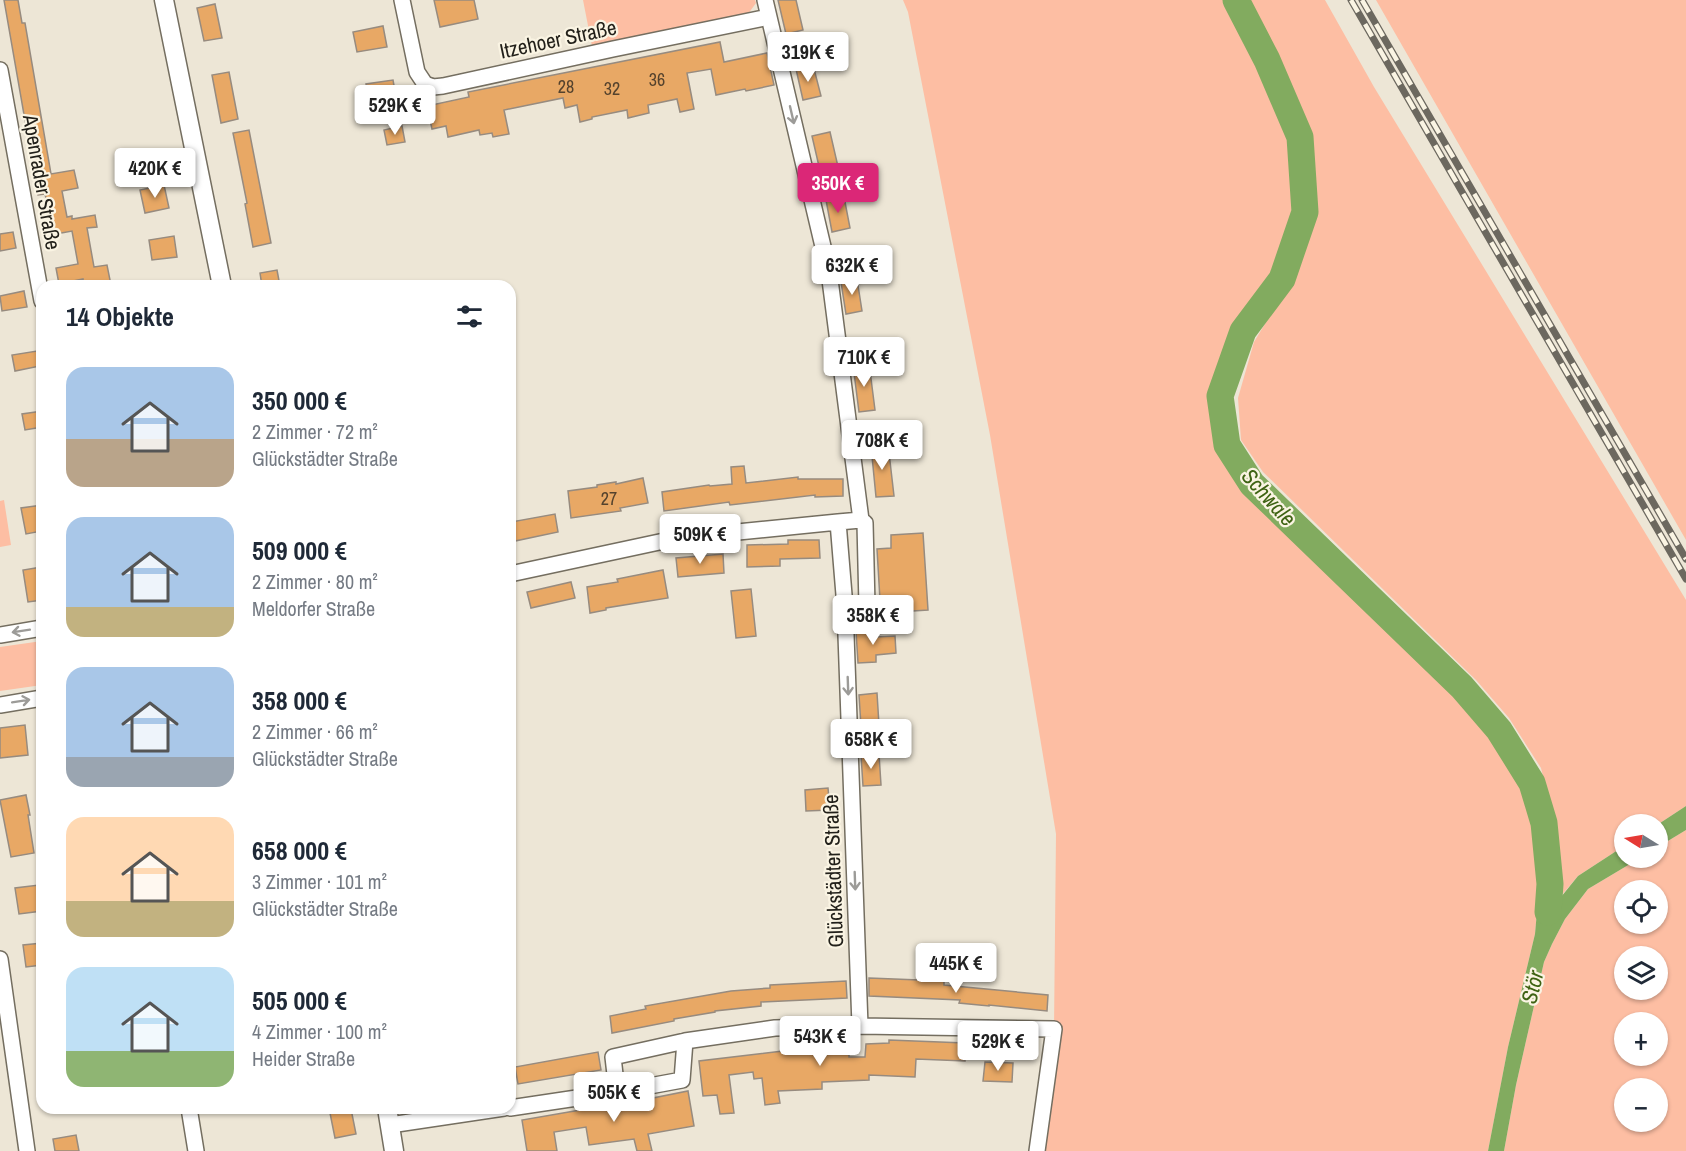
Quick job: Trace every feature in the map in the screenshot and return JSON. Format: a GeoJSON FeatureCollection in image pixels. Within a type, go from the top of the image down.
{"type":"FeatureCollection","features":[{"type":"Feature","properties":{"kind":"street"},"geometry":{"type":"LineString","coordinates":[[164,0],[221,280]]}},
{"type":"Feature","properties":{"kind":"street","name":"Itzehoer Straße"},"geometry":{"type":"LineString","coordinates":[[402,0],[417,72],[425,84],[433,87],[769,17]]}},
{"type":"Feature","properties":{"kind":"street"},"geometry":{"type":"LineString","coordinates":[[765,0],[829,272],[861,520],[865,523],[867,606],[845,607]]}},
{"type":"Feature","properties":{"kind":"street","name":"Apenrader Straße"},"geometry":{"type":"LineString","coordinates":[[0,70],[38,280]]}},
{"type":"Feature","properties":{"kind":"street"},"geometry":{"type":"LineString","coordinates":[[516,573],[678,537],[861,520]]}},
{"type":"Feature","properties":{"kind":"street","name":"Glückstädter Straße"},"geometry":{"type":"LineString","coordinates":[[838,522],[845,607],[860,1026]]}},
{"type":"Feature","properties":{"kind":"street"},"geometry":{"type":"LineString","coordinates":[[0,634],[36,629]]}},
{"type":"Feature","properties":{"kind":"street"},"geometry":{"type":"LineString","coordinates":[[0,705],[36,699]]}},
{"type":"Feature","properties":{"kind":"street"},"geometry":{"type":"LineString","coordinates":[[0,959],[27,1151]]}},
{"type":"Feature","properties":{"kind":"street"},"geometry":{"type":"LineString","coordinates":[[617,1092],[613,1057],[685,1041],[775,1028],[860,1026],[1054,1029],[1037,1151]]}},
{"type":"Feature","properties":{"kind":"street"},"geometry":{"type":"LineString","coordinates":[[516,1107],[682,1080],[685,1041]]}},
{"type":"Feature","properties":{"kind":"street"},"geometry":{"type":"LineString","coordinates":[[190,1114],[196,1151]]}},
{"type":"Feature","properties":{"kind":"street"},"geometry":{"type":"LineString","coordinates":[[394,1151],[389,1117],[427,1114]]}},
{"type":"Feature","properties":{"kind":"shaded area"},"geometry":{"type":"Polygon","coordinates":[[[583,0],[755,0],[756,3],[748,14],[592,46],[583,0]]]}},
{"type":"Feature","properties":{"kind":"shaded area"},"geometry":{"type":"Polygon","coordinates":[[[903,0],[1325,0],[1374,87],[1686,600],[1686,806],[1668,818],[1668,814],[1614,814],[1614,853],[1578,876],[1561,896],[1557,897],[1555,893],[1557,847],[1553,817],[1541,768],[1509,718],[1476,680],[1263,472],[1241,440],[1238,398],[1254,342],[1289,284],[1316,214],[1305,212],[1282,279],[1243,331],[1220,396],[1227,444],[1252,484],[1462,687],[1499,730],[1496,742],[1520,777],[1536,818],[1540,877],[1535,934],[1508,1047],[1488,1151],[1037,1151],[1054,1029],[1056,834],[990,435],[908,12],[903,0]]]}},
{"type":"Feature","properties":{"kind":"shaded area"},"geometry":{"type":"Polygon","coordinates":[[[1376,0],[1686,0],[1686,540],[1376,0]]]}},
{"type":"Feature","properties":{"kind":"shaded area"},"geometry":{"type":"Polygon","coordinates":[[[4,500],[11,545],[0,547],[0,501],[4,500]]]}},
{"type":"Feature","properties":{"kind":"shaded area"},"geometry":{"type":"Polygon","coordinates":[[[36,642],[36,686],[0,691],[0,647],[36,642]]]}},
{"type":"Feature","properties":{"kind":"shaded area"},"geometry":{"type":"Polygon","coordinates":[[[1686,830],[1686,1151],[1504,1151],[1516,1085],[1544,962],[1565,919],[1588,889],[1623,868],[1668,868],[1668,841],[1686,830]]]}},
{"type":"Feature","properties":{"kind":"water"},"geometry":{"type":"Polygon","coordinates":[[[1686,806],[1686,830],[1668,841],[1668,818],[1686,806]]]}},
{"type":"Feature","properties":{"kind":"water","name":"Stör"},"geometry":{"type":"Polygon","coordinates":[[[1614,853],[1614,868],[1623,868],[1588,889],[1565,919],[1552,944],[1544,962],[1516,1085],[1504,1151],[1488,1151],[1508,1047],[1535,934],[1540,877],[1556,875],[1555,893],[1557,897],[1561,897],[1578,876],[1614,853]]]}},
{"type":"Feature","properties":{"kind":"building"},"geometry":{"type":"Polygon","coordinates":[[[4,0],[18,0],[22,23],[25,23],[51,174],[74,170],[78,188],[62,191],[67,217],[72,216],[72,219],[95,215],[97,227],[87,228],[94,267],[107,265],[110,280],[58,280],[56,268],[78,264],[72,231],[50,235],[48,221],[51,220],[45,194],[38,195],[4,0]]]}},
{"type":"Feature","properties":{"kind":"building"},"geometry":{"type":"Polygon","coordinates":[[[434,0],[474,0],[478,19],[440,27],[434,0]]]}},
{"type":"Feature","properties":{"kind":"building"},"geometry":{"type":"Polygon","coordinates":[[[778,0],[796,0],[803,30],[786,34],[778,0]]]}},
{"type":"Feature","properties":{"kind":"building"},"geometry":{"type":"Polygon","coordinates":[[[215,4],[222,38],[204,41],[197,8],[215,4]]]}},
{"type":"Feature","properties":{"kind":"building"},"geometry":{"type":"Polygon","coordinates":[[[383,26],[387,47],[357,52],[353,32],[383,26]]]}},
{"type":"Feature","properties":{"kind":"building"},"geometry":{"type":"Polygon","coordinates":[[[720,42],[724,62],[767,53],[774,85],[716,95],[711,69],[687,73],[694,109],[680,112],[677,99],[648,105],[649,113],[628,118],[627,110],[592,117],[592,119],[580,122],[577,105],[565,108],[563,98],[504,110],[509,134],[493,137],[492,133],[480,135],[479,130],[448,137],[446,126],[432,129],[427,106],[469,97],[468,92],[720,42]]]}},
{"type":"Feature","properties":{"kind":"building"},"geometry":{"type":"Polygon","coordinates":[[[813,65],[821,96],[803,100],[796,69],[813,65]]]}},
{"type":"Feature","properties":{"kind":"building"},"geometry":{"type":"Polygon","coordinates":[[[229,72],[238,119],[221,123],[212,75],[229,72]]]}},
{"type":"Feature","properties":{"kind":"building"},"geometry":{"type":"Polygon","coordinates":[[[393,80],[396,97],[369,101],[366,84],[393,80]]]}},
{"type":"Feature","properties":{"kind":"building"},"geometry":{"type":"Polygon","coordinates":[[[402,126],[405,142],[387,145],[384,130],[402,126]]]}},
{"type":"Feature","properties":{"kind":"building"},"geometry":{"type":"Polygon","coordinates":[[[249,130],[271,243],[253,247],[233,133],[249,130]]]}},
{"type":"Feature","properties":{"kind":"building"},"geometry":{"type":"Polygon","coordinates":[[[830,132],[839,171],[821,175],[812,136],[830,132]]]}},
{"type":"Feature","properties":{"kind":"building"},"geometry":{"type":"Polygon","coordinates":[[[164,185],[169,208],[145,213],[140,190],[164,185]]]}},
{"type":"Feature","properties":{"kind":"building"},"geometry":{"type":"Polygon","coordinates":[[[844,197],[850,228],[832,232],[826,200],[844,197]]]}},
{"type":"Feature","properties":{"kind":"building"},"geometry":{"type":"Polygon","coordinates":[[[13,232],[16,248],[0,251],[0,234],[13,232]]]}},
{"type":"Feature","properties":{"kind":"building"},"geometry":{"type":"Polygon","coordinates":[[[174,236],[177,257],[152,260],[149,240],[174,236]]]}},
{"type":"Feature","properties":{"kind":"building"},"geometry":{"type":"Polygon","coordinates":[[[277,270],[279,280],[261,280],[260,273],[277,270]]]}},
{"type":"Feature","properties":{"kind":"building"},"geometry":{"type":"Polygon","coordinates":[[[857,279],[862,311],[846,314],[841,282],[857,279]]]}},
{"type":"Feature","properties":{"kind":"building"},"geometry":{"type":"Polygon","coordinates":[[[24,291],[27,307],[2,311],[0,296],[24,291]]]}},
{"type":"Feature","properties":{"kind":"building"},"geometry":{"type":"Polygon","coordinates":[[[36,351],[36,367],[15,371],[12,355],[36,351]]]}},
{"type":"Feature","properties":{"kind":"building"},"geometry":{"type":"Polygon","coordinates":[[[869,363],[875,410],[859,412],[853,365],[869,363]]]}},
{"type":"Feature","properties":{"kind":"building"},"geometry":{"type":"Polygon","coordinates":[[[36,412],[36,428],[25,430],[22,414],[36,412]]]}},
{"type":"Feature","properties":{"kind":"building"},"geometry":{"type":"Polygon","coordinates":[[[888,444],[894,496],[876,497],[871,446],[888,444]]]}},
{"type":"Feature","properties":{"kind":"building"},"geometry":{"type":"Polygon","coordinates":[[[744,466],[746,483],[798,477],[798,479],[843,479],[843,496],[815,497],[815,495],[730,505],[729,502],[664,511],[662,492],[732,484],[731,467],[744,466]]]}},
{"type":"Feature","properties":{"kind":"building"},"geometry":{"type":"Polygon","coordinates":[[[643,478],[648,503],[620,508],[621,511],[571,518],[568,491],[643,478]]]}},
{"type":"Feature","properties":{"kind":"building"},"geometry":{"type":"Polygon","coordinates":[[[36,506],[36,532],[26,534],[21,508],[36,506]]]}},
{"type":"Feature","properties":{"kind":"building"},"geometry":{"type":"Polygon","coordinates":[[[555,514],[558,532],[516,541],[516,521],[555,514]]]}},
{"type":"Feature","properties":{"kind":"building"},"geometry":{"type":"Polygon","coordinates":[[[923,533],[928,610],[897,612],[896,599],[880,600],[877,549],[891,548],[891,535],[923,533]]]}},
{"type":"Feature","properties":{"kind":"building"},"geometry":{"type":"Polygon","coordinates":[[[788,540],[819,540],[820,558],[780,559],[780,566],[747,567],[747,545],[788,544],[788,540]]]}},
{"type":"Feature","properties":{"kind":"building"},"geometry":{"type":"Polygon","coordinates":[[[723,554],[724,573],[678,577],[676,558],[723,554]]]}},
{"type":"Feature","properties":{"kind":"building"},"geometry":{"type":"Polygon","coordinates":[[[36,568],[36,601],[28,602],[23,570],[36,568]]]}},
{"type":"Feature","properties":{"kind":"building"},"geometry":{"type":"Polygon","coordinates":[[[663,570],[668,598],[606,608],[606,610],[590,613],[587,587],[618,582],[617,579],[663,570]]]}},
{"type":"Feature","properties":{"kind":"building"},"geometry":{"type":"Polygon","coordinates":[[[571,582],[575,598],[531,608],[527,592],[571,582]]]}},
{"type":"Feature","properties":{"kind":"building"},"geometry":{"type":"Polygon","coordinates":[[[751,589],[756,636],[736,638],[731,591],[751,589]]]}},
{"type":"Feature","properties":{"kind":"building"},"geometry":{"type":"Polygon","coordinates":[[[876,630],[876,637],[895,636],[896,653],[876,655],[876,662],[858,663],[856,631],[876,630]]]}},
{"type":"Feature","properties":{"kind":"building"},"geometry":{"type":"Polygon","coordinates":[[[877,693],[879,725],[861,726],[859,695],[877,693]]]}},
{"type":"Feature","properties":{"kind":"building"},"geometry":{"type":"Polygon","coordinates":[[[25,725],[28,755],[0,758],[0,728],[25,725]]]}},
{"type":"Feature","properties":{"kind":"building"},"geometry":{"type":"Polygon","coordinates":[[[879,754],[881,785],[863,786],[861,755],[879,754]]]}},
{"type":"Feature","properties":{"kind":"building"},"geometry":{"type":"Polygon","coordinates":[[[828,788],[830,810],[806,811],[805,790],[828,788]]]}},
{"type":"Feature","properties":{"kind":"building"},"geometry":{"type":"Polygon","coordinates":[[[26,795],[34,853],[11,857],[0,800],[26,795]]]}},
{"type":"Feature","properties":{"kind":"building"},"geometry":{"type":"Polygon","coordinates":[[[36,885],[36,912],[19,914],[15,888],[36,885]]]}},
{"type":"Feature","properties":{"kind":"building"},"geometry":{"type":"Polygon","coordinates":[[[36,944],[36,966],[26,967],[23,945],[36,944]]]}},
{"type":"Feature","properties":{"kind":"building"},"geometry":{"type":"Polygon","coordinates":[[[869,978],[944,981],[944,985],[1048,995],[1047,1011],[959,1003],[960,1000],[869,996],[869,978]]]}},
{"type":"Feature","properties":{"kind":"building"},"geometry":{"type":"Polygon","coordinates":[[[846,981],[847,998],[761,1002],[761,1006],[715,1011],[612,1033],[610,1016],[646,1009],[645,1006],[731,991],[770,988],[770,985],[846,981]]]}},
{"type":"Feature","properties":{"kind":"building"},"geometry":{"type":"Polygon","coordinates":[[[889,1040],[965,1043],[965,1061],[916,1059],[915,1077],[869,1075],[869,1080],[822,1082],[822,1089],[778,1091],[780,1103],[765,1105],[762,1078],[754,1079],[753,1072],[729,1075],[734,1113],[720,1114],[717,1095],[703,1096],[699,1061],[791,1050],[791,1048],[849,1046],[849,1057],[865,1057],[866,1044],[889,1043],[889,1040]]]}},
{"type":"Feature","properties":{"kind":"building"},"geometry":{"type":"Polygon","coordinates":[[[598,1052],[601,1070],[518,1084],[516,1067],[598,1052]]]}},
{"type":"Feature","properties":{"kind":"building"},"geometry":{"type":"Polygon","coordinates":[[[985,1062],[1013,1063],[1012,1082],[983,1081],[985,1062]]]}},
{"type":"Feature","properties":{"kind":"building"},"geometry":{"type":"Polygon","coordinates":[[[688,1091],[694,1126],[648,1134],[652,1151],[637,1151],[634,1139],[589,1145],[586,1127],[554,1132],[557,1151],[527,1151],[522,1120],[598,1107],[598,1109],[688,1091]]]}},
{"type":"Feature","properties":{"kind":"building"},"geometry":{"type":"Polygon","coordinates":[[[330,1114],[352,1114],[356,1134],[335,1138],[330,1114]]]}},
{"type":"Feature","properties":{"kind":"building"},"geometry":{"type":"Polygon","coordinates":[[[76,1135],[79,1151],[55,1151],[53,1139],[76,1135]]]}},
{"type":"Feature","properties":{"kind":"waterway","name":"Schwale"},"geometry":{"type":"LineString","coordinates":[[1236,0],[1267,60],[1300,137],[1305,212],[1282,279],[1243,331],[1220,396],[1227,445],[1252,484],[1462,687],[1499,730],[1532,783],[1544,823],[1550,884],[1548,912]]}},
{"type":"Feature","properties":{"kind":"railway"},"geometry":{"type":"LineString","coordinates":[[1351,0],[1686,579]]}},
{"type":"Feature","properties":{"kind":"railway"},"geometry":{"type":"LineString","coordinates":[[1362,0],[1686,559]]}}]}
